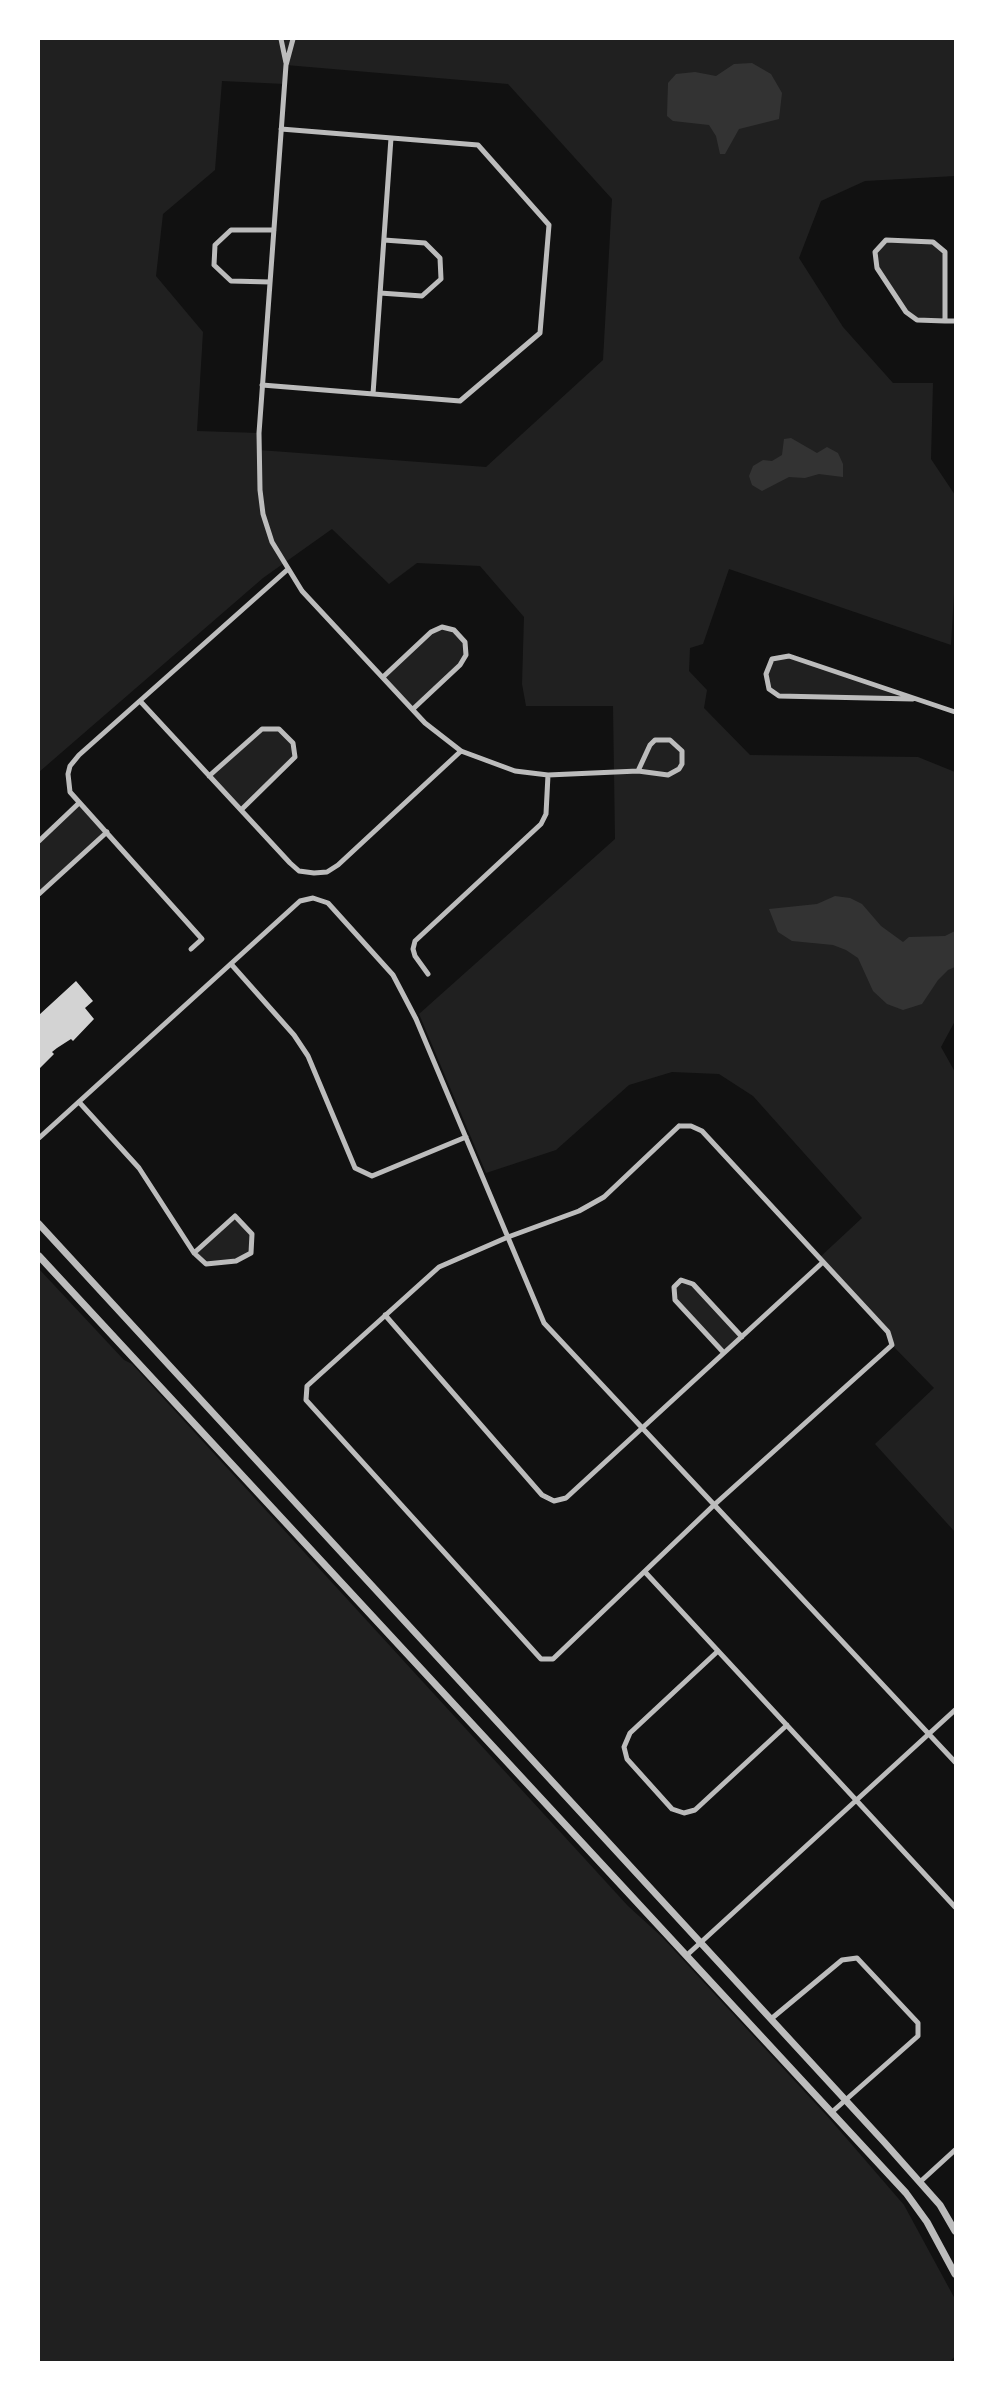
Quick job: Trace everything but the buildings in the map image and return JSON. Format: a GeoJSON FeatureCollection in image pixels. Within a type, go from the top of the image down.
{"type":"FeatureCollection","features":[{"type":"Feature","properties":{"kind":"street"},"geometry":{"type":"LineString","coordinates":[[281,39],[286,65]]}},
{"type":"Feature","properties":{"kind":"street"},"geometry":{"type":"LineString","coordinates":[[293,39],[286,65],[259,433],[260,490],[263,514],[272,542],[287,570],[302,591],[424,723],[461,751],[515,771],[548,775],[638,771],[661,775],[674,773],[682,764],[682,751],[670,740],[655,740],[650,745],[638,771]]}},
{"type":"Feature","properties":{"kind":"street"},"geometry":{"type":"LineString","coordinates":[[262,385],[460,401],[540,333],[549,225],[478,145],[281,129]]}},
{"type":"Feature","properties":{"kind":"street"},"geometry":{"type":"LineString","coordinates":[[373,394],[391,138]]}},
{"type":"Feature","properties":{"kind":"street"},"geometry":{"type":"LineString","coordinates":[[270,282],[231,281],[214,265],[215,245],[231,230],[274,230]]}},
{"type":"Feature","properties":{"kind":"street"},"geometry":{"type":"LineString","coordinates":[[380,293],[422,296],[441,279],[440,258],[425,243],[384,240]]}},
{"type":"Feature","properties":{"kind":"street"},"geometry":{"type":"LineString","coordinates":[[945,321],[945,252],[933,242],[886,240],[875,252],[877,268],[906,312],[917,320],[945,321],[955,321]]}},
{"type":"Feature","properties":{"kind":"street"},"geometry":{"type":"LineString","coordinates":[[191,950],[202,939],[70,792],[68,774],[70,766],[287,570]]}},
{"type":"Feature","properties":{"kind":"street"},"geometry":{"type":"LineString","coordinates":[[383,677],[431,632],[442,627],[454,630],[465,642],[466,655],[460,664],[413,710]]}},
{"type":"Feature","properties":{"kind":"street"},"geometry":{"type":"LineString","coordinates":[[913,699],[779,696],[769,689],[766,674],[772,659],[789,656],[955,712]]}},
{"type":"Feature","properties":{"kind":"street"},"geometry":{"type":"LineString","coordinates":[[140,701],[299,871],[327,872],[338,865],[461,751]]}},
{"type":"Feature","properties":{"kind":"street"},"geometry":{"type":"LineString","coordinates":[[209,776],[262,729],[279,729],[292,743],[295,757],[241,810]]}},
{"type":"Feature","properties":{"kind":"street"},"geometry":{"type":"LineString","coordinates":[[428,974],[415,956],[413,949],[415,941],[542,824],[546,814],[548,775]]}},
{"type":"Feature","properties":{"kind":"street"},"geometry":{"type":"LineString","coordinates":[[39,840],[80,803]]}},
{"type":"Feature","properties":{"kind":"street"},"geometry":{"type":"LineString","coordinates":[[39,894],[106,832]]}},
{"type":"Feature","properties":{"kind":"street"},"geometry":{"type":"LineString","coordinates":[[39,1138],[300,901],[313,898],[327,903],[393,975],[416,1019],[544,1323],[955,1762]]}},
{"type":"Feature","properties":{"kind":"street"},"geometry":{"type":"LineString","coordinates":[[231,964],[294,1035],[308,1056],[355,1168],[372,1176],[466,1137]]}},
{"type":"Feature","properties":{"kind":"street"},"geometry":{"type":"LineString","coordinates":[[79,1102],[139,1168],[194,1253],[206,1264],[236,1261],[251,1253],[252,1234],[235,1216],[194,1253]]}},
{"type":"Feature","properties":{"kind":"street"},"geometry":{"type":"LineString","coordinates":[[679,1126],[691,1126],[702,1131],[888,1332],[892,1345],[714,1505],[553,1659],[542,1659],[306,1400],[307,1386],[438,1267],[508,1237],[579,1211],[604,1197],[679,1126]]}},
{"type":"Feature","properties":{"kind":"street"},"geometry":{"type":"LineString","coordinates":[[39,1224],[846,2100],[940,2205],[955,2231]]}},
{"type":"Feature","properties":{"kind":"street"},"geometry":{"type":"LineString","coordinates":[[39,1256],[906,2193],[927,2222],[955,2274]]}},
{"type":"Feature","properties":{"kind":"street"},"geometry":{"type":"LineString","coordinates":[[385,1315],[542,1495],[554,1501],[566,1498],[823,1262]]}},
{"type":"Feature","properties":{"kind":"street"},"geometry":{"type":"LineString","coordinates":[[724,1353],[675,1300],[674,1287],[681,1280],[693,1284],[742,1337]]}},
{"type":"Feature","properties":{"kind":"street"},"geometry":{"type":"LineString","coordinates":[[645,1572],[955,1907]]}},
{"type":"Feature","properties":{"kind":"street"},"geometry":{"type":"LineString","coordinates":[[718,1651],[630,1733],[624,1747],[627,1759],[672,1809],[684,1813],[695,1810],[787,1725]]}},
{"type":"Feature","properties":{"kind":"street"},"geometry":{"type":"LineString","coordinates":[[687,1955],[955,1710]]}},
{"type":"Feature","properties":{"kind":"street"},"geometry":{"type":"LineString","coordinates":[[771,2019],[842,1960],[857,1958],[918,2022],[918,2036],[832,2112]]}},
{"type":"Feature","properties":{"kind":"street"},"geometry":{"type":"LineString","coordinates":[[920,2182],[955,2151]]}},
{"type":"Feature","properties":{"kind":"shaded area"},"geometry":{"type":"Polygon","coordinates":[[[39,39],[955,39],[955,176],[865,181],[821,201],[799,258],[843,327],[893,383],[933,383],[931,459],[955,495],[955,577],[951,645],[729,569],[703,644],[690,648],[689,671],[707,690],[704,708],[750,755],[918,757],[955,772],[955,1021],[941,1047],[955,1072],[955,1532],[875,1444],[934,1388],[892,1345],[888,1332],[819,1258],[862,1218],[753,1096],[719,1074],[672,1072],[629,1085],[556,1150],[486,1173],[419,1014],[615,839],[613,706],[526,706],[522,684],[524,617],[480,566],[417,563],[389,584],[332,529],[263,578],[39,772],[39,39]],[[286,65],[285,84],[222,81],[215,170],[163,214],[156,276],[203,332],[197,431],[259,433],[259,450],[486,467],[603,360],[612,199],[508,84],[286,65]]]}},
{"type":"Feature","properties":{"kind":"shaded area"},"geometry":{"type":"Polygon","coordinates":[[[752,63],[771,74],[782,93],[779,119],[739,129],[725,154],[720,154],[716,136],[709,125],[673,121],[667,116],[668,83],[676,74],[695,72],[716,76],[734,64],[752,63]]]}},
{"type":"Feature","properties":{"kind":"shaded area"},"geometry":{"type":"Polygon","coordinates":[[[886,240],[933,242],[945,252],[945,321],[917,320],[906,312],[877,268],[875,252],[886,240]]]}},
{"type":"Feature","properties":{"kind":"shaded area"},"geometry":{"type":"Polygon","coordinates":[[[791,438],[817,453],[827,447],[838,453],[843,464],[843,477],[819,474],[805,478],[789,477],[762,491],[752,485],[749,476],[753,466],[763,460],[772,461],[782,455],[784,439],[791,438]]]}},
{"type":"Feature","properties":{"kind":"shaded area"},"geometry":{"type":"Polygon","coordinates":[[[442,627],[454,630],[465,642],[466,655],[460,665],[413,709],[383,677],[431,632],[442,627]]]}},
{"type":"Feature","properties":{"kind":"shaded area"},"geometry":{"type":"Polygon","coordinates":[[[789,656],[913,699],[779,696],[769,689],[766,674],[772,659],[789,656]]]}},
{"type":"Feature","properties":{"kind":"shaded area"},"geometry":{"type":"Polygon","coordinates":[[[262,729],[279,729],[293,743],[295,757],[241,810],[209,776],[262,729]]]}},
{"type":"Feature","properties":{"kind":"shaded area"},"geometry":{"type":"Polygon","coordinates":[[[79,803],[107,832],[39,894],[39,841],[79,803]]]}},
{"type":"Feature","properties":{"kind":"shaded area"},"geometry":{"type":"Polygon","coordinates":[[[835,896],[850,898],[862,904],[881,926],[903,942],[909,937],[945,936],[955,931],[955,967],[948,970],[938,980],[922,1004],[903,1010],[887,1004],[873,991],[858,958],[846,950],[833,945],[792,941],[778,932],[769,909],[817,904],[835,896]]]}},
{"type":"Feature","properties":{"kind":"shaded area"},"geometry":{"type":"Polygon","coordinates":[[[235,1216],[252,1234],[251,1253],[236,1261],[206,1264],[194,1253],[235,1216]]]}},
{"type":"Feature","properties":{"kind":"shaded area"},"geometry":{"type":"Polygon","coordinates":[[[39,1269],[124,1360],[132,1364],[628,1906],[662,1937],[828,2117],[904,2205],[955,2299],[955,2356],[950,2362],[39,2362],[39,1269]]]}},
{"type":"Feature","properties":{"kind":"shaded area"},"geometry":{"type":"Polygon","coordinates":[[[681,1280],[693,1284],[742,1337],[724,1353],[675,1300],[674,1287],[681,1280]]]}}]}
